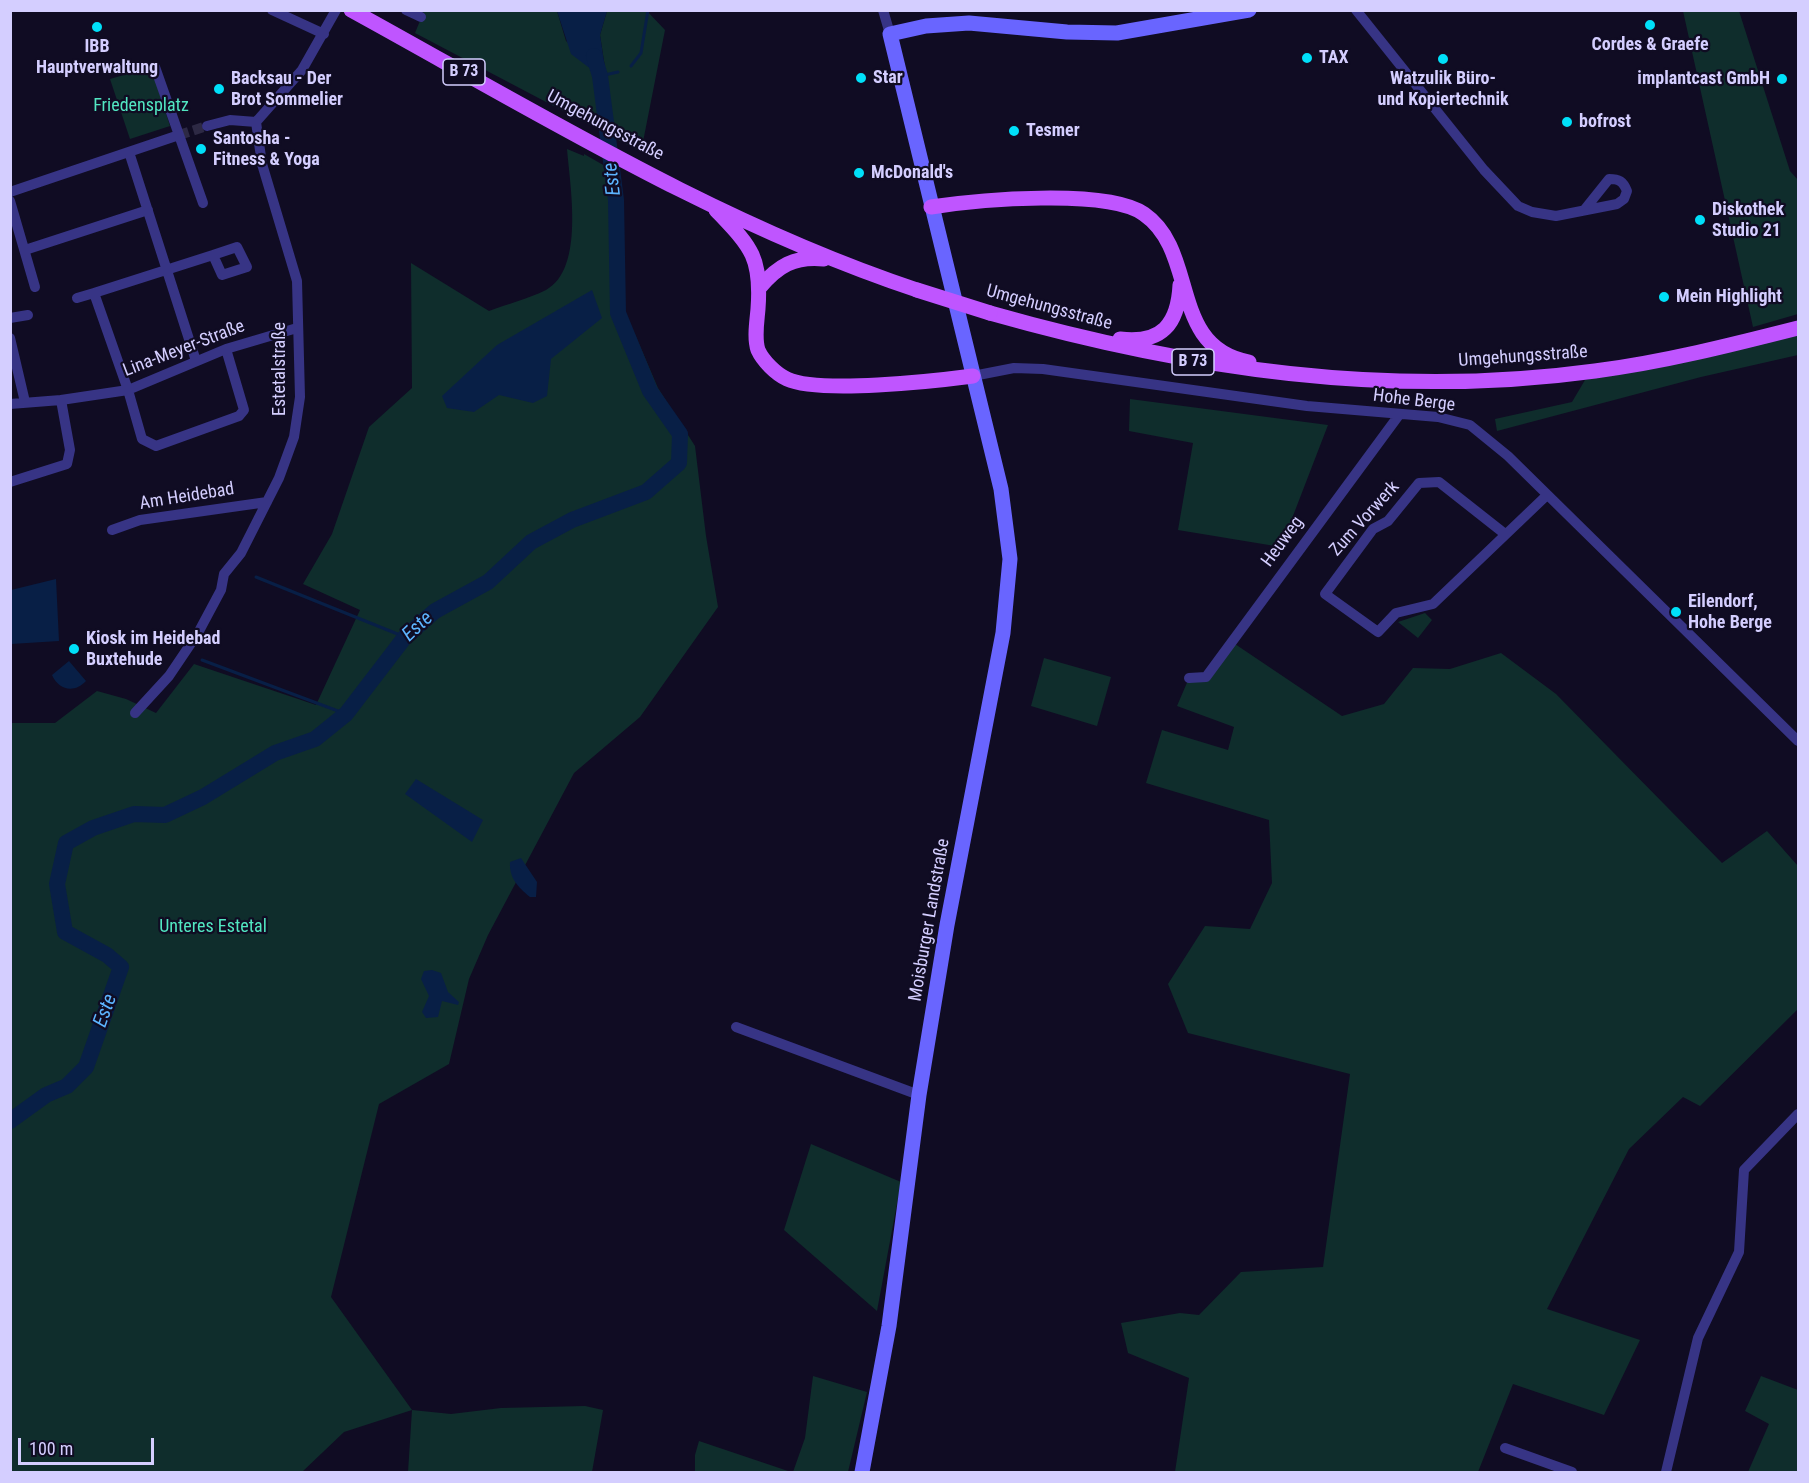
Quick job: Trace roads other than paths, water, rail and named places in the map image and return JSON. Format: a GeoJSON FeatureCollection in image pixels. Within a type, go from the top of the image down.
{"type":"FeatureCollection","features":[{"type":"Feature","properties":{"kind":"main road","name":"Umgehungsstraße"},"geometry":{"type":"LineString","coordinates":[[351,10],[577,134],[711,204],[834,260],[990,313],[1198,363],[1348,379],[1421,384],[1593,372],[1676,358],[1798,328]]}},
{"type":"Feature","properties":{"kind":"main road"},"geometry":{"type":"LineString","coordinates":[[890,34],[926,26],[969,23],[1067,32],[1117,33],[1249,10]]}},
{"type":"Feature","properties":{"kind":"main road","name":"Moisburger Landstraße"},"geometry":{"type":"LineString","coordinates":[[862,1473],[889,1326],[919,1095],[947,925],[1003,633],[1009,584],[1008,528],[890,34]]}},
{"type":"Feature","properties":{"kind":"main road"},"geometry":{"type":"LineString","coordinates":[[931,207],[1034,200],[1097,200],[1121,204],[1143,213],[1167,238],[1180,282],[1199,328],[1220,351],[1236,359],[1348,379]]}},
{"type":"Feature","properties":{"kind":"main road"},"geometry":{"type":"LineString","coordinates":[[711,204],[745,240],[754,256],[760,287],[756,330],[758,350],[770,366],[787,379],[819,385],[841,385],[909,383],[973,376]]}},
{"type":"Feature","properties":{"kind":"main road"},"geometry":{"type":"LineString","coordinates":[[760,287],[778,267],[794,260],[812,258],[834,260]]}},
{"type":"Feature","properties":{"kind":"main road"},"geometry":{"type":"LineString","coordinates":[[1041,327],[1123,340],[1139,341],[1152,337],[1166,329],[1176,314],[1180,282]]}},
{"type":"Feature","properties":{"kind":"street"},"geometry":{"type":"LineString","coordinates":[[272,10],[324,34]]}},
{"type":"Feature","properties":{"kind":"street"},"geometry":{"type":"LineString","coordinates":[[207,126],[230,120],[256,122],[302,70],[336,10]]}},
{"type":"Feature","properties":{"kind":"street"},"geometry":{"type":"LineString","coordinates":[[406,10],[421,17]]}},
{"type":"Feature","properties":{"kind":"street"},"geometry":{"type":"LineString","coordinates":[[883,10],[890,34]]}},
{"type":"Feature","properties":{"kind":"street"},"geometry":{"type":"LineString","coordinates":[[1356,10],[1506,196],[1518,206],[1544,215],[1574,214],[1585,209]]}},
{"type":"Feature","properties":{"kind":"street"},"geometry":{"type":"LineString","coordinates":[[155,67],[203,203]]}},
{"type":"Feature","properties":{"kind":"street","name":"Estetalstraße"},"geometry":{"type":"LineString","coordinates":[[135,713],[169,676],[198,633],[221,590],[224,574],[241,553],[267,502],[294,437],[300,397],[297,281],[262,164],[256,122]]}},
{"type":"Feature","properties":{"kind":"street"},"geometry":{"type":"LineString","coordinates":[[10,192],[179,135]]}},
{"type":"Feature","properties":{"kind":"street"},"geometry":{"type":"LineString","coordinates":[[129,153],[196,361]]}},
{"type":"Feature","properties":{"kind":"street"},"geometry":{"type":"LineString","coordinates":[[10,201],[35,287]]}},
{"type":"Feature","properties":{"kind":"street"},"geometry":{"type":"LineString","coordinates":[[25,250],[148,210]]}},
{"type":"Feature","properties":{"kind":"street"},"geometry":{"type":"LineString","coordinates":[[76,298],[213,255]]}},
{"type":"Feature","properties":{"kind":"street"},"geometry":{"type":"LineString","coordinates":[[94,293],[128,390],[142,440],[156,446],[239,416],[244,410],[226,349]]}},
{"type":"Feature","properties":{"kind":"street"},"geometry":{"type":"LineString","coordinates":[[10,318],[28,315]]}},
{"type":"Feature","properties":{"kind":"street","name":"Lina-Meyer-Straße"},"geometry":{"type":"LineString","coordinates":[[10,404],[61,400],[128,390],[226,349],[297,328]]}},
{"type":"Feature","properties":{"kind":"street"},"geometry":{"type":"LineString","coordinates":[[10,338],[25,402]]}},
{"type":"Feature","properties":{"kind":"street","name":"Hohe Berge"},"geometry":{"type":"LineString","coordinates":[[973,376],[1014,369],[1043,369],[1307,406],[1438,417],[1470,425],[1508,456],[1546,496],[1798,741]]}},
{"type":"Feature","properties":{"kind":"street"},"geometry":{"type":"LineString","coordinates":[[10,482],[67,464],[70,450],[61,400]]}},
{"type":"Feature","properties":{"kind":"street","name":"Heuweg"},"geometry":{"type":"LineString","coordinates":[[1189,678],[1206,677],[1399,415]]}},
{"type":"Feature","properties":{"kind":"street","name":"Zum Vorwerk"},"geometry":{"type":"LineString","coordinates":[[1505,534],[1439,482],[1419,483],[1388,521],[1373,529],[1325,594],[1378,632],[1396,613],[1433,604],[1546,496]]}},
{"type":"Feature","properties":{"kind":"street","name":"Am Heidebad"},"geometry":{"type":"LineString","coordinates":[[112,530],[140,520],[267,502]]}},
{"type":"Feature","properties":{"kind":"street"},"geometry":{"type":"LineString","coordinates":[[736,1027],[919,1095]]}},
{"type":"Feature","properties":{"kind":"street"},"geometry":{"type":"LineString","coordinates":[[1666,1473],[1698,1338],[1738,1252],[1744,1170],[1798,1114]]}},
{"type":"Feature","properties":{"kind":"street"},"geometry":{"type":"LineString","coordinates":[[1505,1448],[1572,1473]]}},
{"type":"Feature","properties":{"kind":"water"},"geometry":{"type":"Polygon","coordinates":[[[557,11],[607,11],[600,35],[606,75],[600,76],[571,54],[557,11]]]}},
{"type":"Feature","properties":{"kind":"water"},"geometry":{"type":"Polygon","coordinates":[[[592,290],[602,318],[551,359],[547,396],[533,403],[499,395],[474,412],[447,408],[442,396],[497,345],[592,290]]]}},
{"type":"Feature","properties":{"kind":"water"},"geometry":{"type":"Polygon","coordinates":[[[56,579],[59,641],[11,644],[11,590],[56,579]]]}},
{"type":"Feature","properties":{"kind":"water"},"geometry":{"type":"Polygon","coordinates":[[[69,661],[86,681],[72,689],[63,687],[52,675],[69,661]]]}},
{"type":"Feature","properties":{"kind":"water"},"geometry":{"type":"Polygon","coordinates":[[[416,779],[483,820],[472,842],[405,794],[416,779]]]}},
{"type":"Feature","properties":{"kind":"water"},"geometry":{"type":"Polygon","coordinates":[[[521,858],[537,882],[536,897],[530,897],[518,886],[513,877],[510,862],[521,858]]]}},
{"type":"Feature","properties":{"kind":"water"},"geometry":{"type":"Polygon","coordinates":[[[432,970],[441,973],[448,992],[459,1002],[458,1005],[442,1001],[438,1017],[426,1018],[422,1012],[429,996],[421,979],[424,971],[432,970]]]}},
{"type":"Feature","properties":{"kind":"waterway"},"geometry":{"type":"LineString","coordinates":[[631,66],[641,53],[648,10]]}},
{"type":"Feature","properties":{"kind":"waterway","name":"Este"},"geometry":{"type":"LineString","coordinates":[[10,1121],[46,1095],[67,1086],[86,1067],[121,967],[107,955],[65,932],[57,884],[66,843],[93,828],[134,814],[165,815],[203,797],[275,753],[315,739],[346,714],[405,637],[435,611],[488,582],[531,542],[572,520],[646,492],[679,463],[680,434],[650,391],[618,313],[616,200],[600,76],[594,56]]}},
{"type":"Feature","properties":{"kind":"waterway"},"geometry":{"type":"LineString","coordinates":[[600,76],[618,72]]}},
{"type":"Feature","properties":{"kind":"waterway"},"geometry":{"type":"LineString","coordinates":[[256,577],[405,637]]}},
{"type":"Feature","properties":{"kind":"waterway"},"geometry":{"type":"LineString","coordinates":[[202,660],[346,714]]}},
{"type":"Feature","properties":{"kind":"tunnel"},"geometry":{"type":"LineString","coordinates":[[179,135],[207,126]]}},
{"type":"Feature","properties":{"kind":"place","name":"Cordes & Graefe"},"geometry":{"type":"Point","coordinates":[1650,25]}},
{"type":"Feature","properties":{"kind":"place","name":"IBB Hauptverwaltung"},"geometry":{"type":"Point","coordinates":[97,27]}},
{"type":"Feature","properties":{"kind":"place","name":"TAX"},"geometry":{"type":"Point","coordinates":[1307,58]}},
{"type":"Feature","properties":{"kind":"place","name":"Watzulik Büro- und Kopiertechnik"},"geometry":{"type":"Point","coordinates":[1443,59]}},
{"type":"Feature","properties":{"kind":"place","name":"Star"},"geometry":{"type":"Point","coordinates":[861,78]}},
{"type":"Feature","properties":{"kind":"place","name":"implantcast GmbH"},"geometry":{"type":"Point","coordinates":[1782,79]}},
{"type":"Feature","properties":{"kind":"place","name":"Backsau - Der Brot Sommelier"},"geometry":{"type":"Point","coordinates":[219,89]}},
{"type":"Feature","properties":{"kind":"place","name":"bofrost"},"geometry":{"type":"Point","coordinates":[1567,122]}},
{"type":"Feature","properties":{"kind":"place","name":"Tesmer"},"geometry":{"type":"Point","coordinates":[1014,131]}},
{"type":"Feature","properties":{"kind":"place","name":"Santosha - Fitness & Yoga"},"geometry":{"type":"Point","coordinates":[201,149]}},
{"type":"Feature","properties":{"kind":"place","name":"McDonald's"},"geometry":{"type":"Point","coordinates":[859,173]}},
{"type":"Feature","properties":{"kind":"place","name":"Diskothek Studio 21"},"geometry":{"type":"Point","coordinates":[1700,220]}},
{"type":"Feature","properties":{"kind":"place","name":"Mein Highlight"},"geometry":{"type":"Point","coordinates":[1664,297]}},
{"type":"Feature","properties":{"kind":"place","name":"Eilendorf, Hohe Berge"},"geometry":{"type":"Point","coordinates":[1676,612]}},
{"type":"Feature","properties":{"kind":"place","name":"Kiosk im Heidebad Buxtehude"},"geometry":{"type":"Point","coordinates":[74,649]}},
{"type":"Feature","properties":{"kind":"park label","name":"Friedensplatz"},"geometry":{"type":"Point","coordinates":[141,106]}},
{"type":"Feature","properties":{"kind":"park label","name":"Unteres Estetal"},"geometry":{"type":"Point","coordinates":[213,927]}}]}
